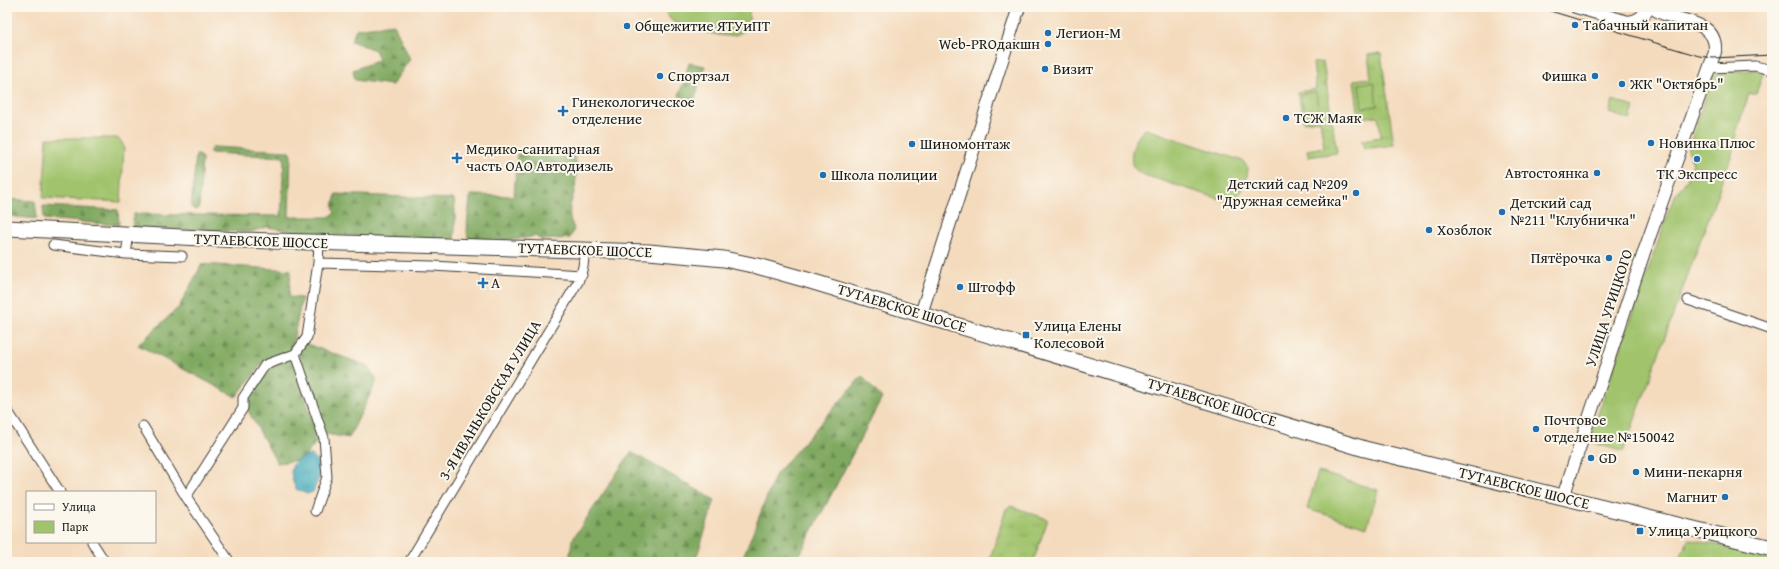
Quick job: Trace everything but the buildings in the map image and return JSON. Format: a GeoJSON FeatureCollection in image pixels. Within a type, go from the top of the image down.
{"type":"FeatureCollection","features":[{"type":"Feature","properties":{"kind":"main road","name":"ТУТАЕВСКОЕ ШОССЕ"},"geometry":{"type":"LineString","coordinates":[[7,228],[319,243],[584,249],[649,252],[724,259],[757,266],[921,314],[1365,449],[1772,548]]}},
{"type":"Feature","properties":{"kind":"street"},"geometry":{"type":"LineString","coordinates":[[921,314],[1019,7]]}},
{"type":"Feature","properties":{"kind":"street"},"geometry":{"type":"LineString","coordinates":[[1576,7],[1628,22],[1636,21],[1646,12],[1648,7]]}},
{"type":"Feature","properties":{"kind":"street","name":"УЛИЦА УРИЦКОГО"},"geometry":{"type":"LineString","coordinates":[[1563,497],[1644,252],[1710,68],[1716,46],[1715,40],[1708,29],[1661,13],[1651,7]]}},
{"type":"Feature","properties":{"kind":"street"},"geometry":{"type":"LineString","coordinates":[[1710,68],[1755,66],[1772,70]]}},
{"type":"Feature","properties":{"kind":"street"},"geometry":{"type":"LineString","coordinates":[[126,254],[129,234]]}},
{"type":"Feature","properties":{"kind":"street"},"geometry":{"type":"LineString","coordinates":[[186,497],[243,408],[243,398],[265,365],[295,354],[307,337],[318,263],[319,243]]}},
{"type":"Feature","properties":{"kind":"street"},"geometry":{"type":"LineString","coordinates":[[52,245],[126,254],[182,256]]}},
{"type":"Feature","properties":{"kind":"street","name":"3-Я ИВАНЬКОВСКАЯ УЛИЦА"},"geometry":{"type":"LineString","coordinates":[[409,562],[582,275],[584,249]]}},
{"type":"Feature","properties":{"kind":"street"},"geometry":{"type":"LineString","coordinates":[[318,263],[433,266],[582,275]]}},
{"type":"Feature","properties":{"kind":"street"},"geometry":{"type":"LineString","coordinates":[[1688,300],[1772,329]]}},
{"type":"Feature","properties":{"kind":"street"},"geometry":{"type":"LineString","coordinates":[[295,354],[324,438],[327,477],[314,511]]}},
{"type":"Feature","properties":{"kind":"street"},"geometry":{"type":"LineString","coordinates":[[7,410],[59,491]]}},
{"type":"Feature","properties":{"kind":"street"},"geometry":{"type":"LineString","coordinates":[[143,426],[186,497],[230,562]]}},
{"type":"Feature","properties":{"kind":"street"},"geometry":{"type":"LineString","coordinates":[[93,543],[105,562]]}},
{"type":"Feature","properties":{"kind":"green space"},"geometry":{"type":"Polygon","coordinates":[[[664,7],[749,7],[749,19],[746,27],[741,32],[735,35],[718,35],[686,28],[676,24],[669,18],[664,7]]]}},
{"type":"Feature","properties":{"kind":"green space"},"geometry":{"type":"Polygon","coordinates":[[[394,24],[410,59],[392,85],[355,80],[353,70],[379,60],[375,50],[351,41],[356,29],[394,24]]]}},
{"type":"Feature","properties":{"kind":"green space"},"geometry":{"type":"Polygon","coordinates":[[[1381,53],[1394,145],[1364,149],[1362,140],[1381,137],[1378,116],[1359,118],[1354,80],[1371,78],[1368,55],[1381,53]]]}},
{"type":"Feature","properties":{"kind":"green space"},"geometry":{"type":"Polygon","coordinates":[[[1323,62],[1337,153],[1308,157],[1307,150],[1324,147],[1320,120],[1303,122],[1298,92],[1316,89],[1313,63],[1323,62]]]}},
{"type":"Feature","properties":{"kind":"green space"},"geometry":{"type":"Polygon","coordinates":[[[689,63],[705,66],[694,101],[679,96],[689,63]]]}},
{"type":"Feature","properties":{"kind":"green space"},"geometry":{"type":"Polygon","coordinates":[[[1764,71],[1756,94],[1749,94],[1736,133],[1736,143],[1623,452],[1598,444],[1592,441],[1593,428],[1674,196],[1687,180],[1693,163],[1688,149],[1712,78],[1719,72],[1764,71]]]}},
{"type":"Feature","properties":{"kind":"green space"},"geometry":{"type":"Polygon","coordinates":[[[1374,82],[1377,106],[1362,108],[1359,84],[1374,82]]]}},
{"type":"Feature","properties":{"kind":"green space"},"geometry":{"type":"Polygon","coordinates":[[[1316,92],[1319,117],[1305,119],[1301,94],[1316,92]]]}},
{"type":"Feature","properties":{"kind":"green space"},"geometry":{"type":"Polygon","coordinates":[[[1613,100],[1634,107],[1630,120],[1609,113],[1613,100]]]}},
{"type":"Feature","properties":{"kind":"green space"},"geometry":{"type":"Polygon","coordinates":[[[1146,129],[1243,161],[1248,168],[1246,180],[1239,195],[1229,200],[1223,200],[1138,172],[1134,168],[1131,159],[1133,147],[1138,136],[1146,129]]]}},
{"type":"Feature","properties":{"kind":"green space"},"geometry":{"type":"Polygon","coordinates":[[[47,138],[117,138],[121,141],[124,147],[121,202],[43,198],[47,138]]]}},
{"type":"Feature","properties":{"kind":"green space"},"geometry":{"type":"Polygon","coordinates":[[[213,147],[288,151],[291,154],[289,217],[329,217],[335,213],[333,207],[336,194],[454,199],[454,238],[449,240],[310,234],[267,227],[250,232],[132,228],[134,214],[281,216],[284,157],[211,153],[209,151],[213,147]]]}},
{"type":"Feature","properties":{"kind":"green space"},"geometry":{"type":"Polygon","coordinates":[[[517,154],[575,156],[575,184],[570,206],[570,220],[574,229],[570,238],[541,240],[535,236],[502,240],[468,238],[467,228],[470,195],[514,196],[517,154]]]}},
{"type":"Feature","properties":{"kind":"green space"},"geometry":{"type":"Polygon","coordinates":[[[196,155],[199,155],[202,159],[199,208],[195,210],[191,207],[196,155]]]}},
{"type":"Feature","properties":{"kind":"green space"},"geometry":{"type":"Polygon","coordinates":[[[7,199],[35,201],[37,219],[7,216],[7,199]]]}},
{"type":"Feature","properties":{"kind":"green space"},"geometry":{"type":"Polygon","coordinates":[[[43,206],[118,210],[119,225],[44,219],[43,206]]]}},
{"type":"Feature","properties":{"kind":"green space"},"geometry":{"type":"Polygon","coordinates":[[[202,264],[291,270],[289,297],[302,298],[291,351],[263,362],[236,397],[138,345],[179,307],[202,264]]]}},
{"type":"Feature","properties":{"kind":"green space"},"geometry":{"type":"Polygon","coordinates":[[[301,342],[368,366],[377,380],[349,438],[326,434],[299,355],[301,342]]]}},
{"type":"Feature","properties":{"kind":"green space"},"geometry":{"type":"Polygon","coordinates":[[[292,358],[319,439],[302,460],[277,463],[245,405],[268,368],[292,358]]]}},
{"type":"Feature","properties":{"kind":"green space"},"geometry":{"type":"Polygon","coordinates":[[[862,376],[882,398],[796,562],[741,562],[776,474],[862,376]]]}},
{"type":"Feature","properties":{"kind":"green space"},"geometry":{"type":"Polygon","coordinates":[[[631,452],[715,500],[695,562],[569,562],[572,540],[631,452]]]}},
{"type":"Feature","properties":{"kind":"green space"},"geometry":{"type":"Polygon","coordinates":[[[1318,472],[1378,490],[1367,527],[1307,509],[1318,472]]]}},
{"type":"Feature","properties":{"kind":"green space"},"geometry":{"type":"Polygon","coordinates":[[[1011,506],[1047,519],[1033,562],[989,562],[1006,509],[1011,506]]]}},
{"type":"Feature","properties":{"kind":"green space"},"geometry":{"type":"Polygon","coordinates":[[[1689,539],[1772,556],[1772,562],[1678,562],[1689,539]]]}},
{"type":"Feature","properties":{"kind":"water"},"geometry":{"type":"Polygon","coordinates":[[[311,455],[316,460],[320,468],[320,473],[313,492],[307,494],[296,489],[291,471],[292,466],[299,459],[311,455]]]}},
{"type":"Feature","properties":{"kind":"tram line"},"geometry":{"type":"LineString","coordinates":[[1537,7],[1699,56],[1713,58],[1772,55]]}},
{"type":"Feature","properties":{"kind":"place","name":"Табачный капитан"},"geometry":{"type":"Point","coordinates":[1575,25]}},
{"type":"Feature","properties":{"kind":"place","name":"Общежитие ЯТУиПТ"},"geometry":{"type":"Point","coordinates":[627,26]}},
{"type":"Feature","properties":{"kind":"place","name":"Легион-М"},"geometry":{"type":"Point","coordinates":[1048,33]}},
{"type":"Feature","properties":{"kind":"place","name":"Web-PROдакшн"},"geometry":{"type":"Point","coordinates":[1048,44]}},
{"type":"Feature","properties":{"kind":"place","name":"Визит"},"geometry":{"type":"Point","coordinates":[1045,69]}},
{"type":"Feature","properties":{"kind":"place","name":"Спортзал"},"geometry":{"type":"Point","coordinates":[660,76]}},
{"type":"Feature","properties":{"kind":"place","name":"Фишка"},"geometry":{"type":"Point","coordinates":[1595,76]}},
{"type":"Feature","properties":{"kind":"place","name":"ЖК \"Октябрь\""},"geometry":{"type":"Point","coordinates":[1622,84]}},
{"type":"Feature","properties":{"kind":"place","name":"Гинекологическое отделение"},"geometry":{"type":"Point","coordinates":[563,111]}},
{"type":"Feature","properties":{"kind":"place","name":"ТСЖ Маяк"},"geometry":{"type":"Point","coordinates":[1286,118]}},
{"type":"Feature","properties":{"kind":"place","name":"Новинка Плюс"},"geometry":{"type":"Point","coordinates":[1651,143]}},
{"type":"Feature","properties":{"kind":"place","name":"Шиномонтаж"},"geometry":{"type":"Point","coordinates":[912,144]}},
{"type":"Feature","properties":{"kind":"place","name":"Медико-санитарная часть ОАО Автодизель"},"geometry":{"type":"Point","coordinates":[457,158]}},
{"type":"Feature","properties":{"kind":"place","name":"ТК Экспресс"},"geometry":{"type":"Point","coordinates":[1697,159]}},
{"type":"Feature","properties":{"kind":"place","name":"Автостоянка"},"geometry":{"type":"Point","coordinates":[1597,173]}},
{"type":"Feature","properties":{"kind":"place","name":"Школа полиции"},"geometry":{"type":"Point","coordinates":[823,175]}},
{"type":"Feature","properties":{"kind":"place","name":"Детский сад №209 \"Дружная семейка\""},"geometry":{"type":"Point","coordinates":[1356,193]}},
{"type":"Feature","properties":{"kind":"place","name":"Детский сад №211 \"Клубничка\""},"geometry":{"type":"Point","coordinates":[1502,212]}},
{"type":"Feature","properties":{"kind":"place","name":"Хозблок"},"geometry":{"type":"Point","coordinates":[1429,230]}},
{"type":"Feature","properties":{"kind":"place","name":"Пятёрочка"},"geometry":{"type":"Point","coordinates":[1609,258]}},
{"type":"Feature","properties":{"kind":"place","name":"А"},"geometry":{"type":"Point","coordinates":[483,283]}},
{"type":"Feature","properties":{"kind":"place","name":"Штофф"},"geometry":{"type":"Point","coordinates":[960,287]}},
{"type":"Feature","properties":{"kind":"place","name":"Улица Елены Колесовой"},"geometry":{"type":"Point","coordinates":[1026,335]}},
{"type":"Feature","properties":{"kind":"place","name":"Почтовое отделение №150042"},"geometry":{"type":"Point","coordinates":[1536,429]}},
{"type":"Feature","properties":{"kind":"place","name":"GD"},"geometry":{"type":"Point","coordinates":[1591,458]}},
{"type":"Feature","properties":{"kind":"place","name":"Мини-пекарня"},"geometry":{"type":"Point","coordinates":[1636,472]}},
{"type":"Feature","properties":{"kind":"place","name":"Магнит"},"geometry":{"type":"Point","coordinates":[1725,497]}},
{"type":"Feature","properties":{"kind":"place","name":"Улица Урицкого"},"geometry":{"type":"Point","coordinates":[1640,531]}}]}
